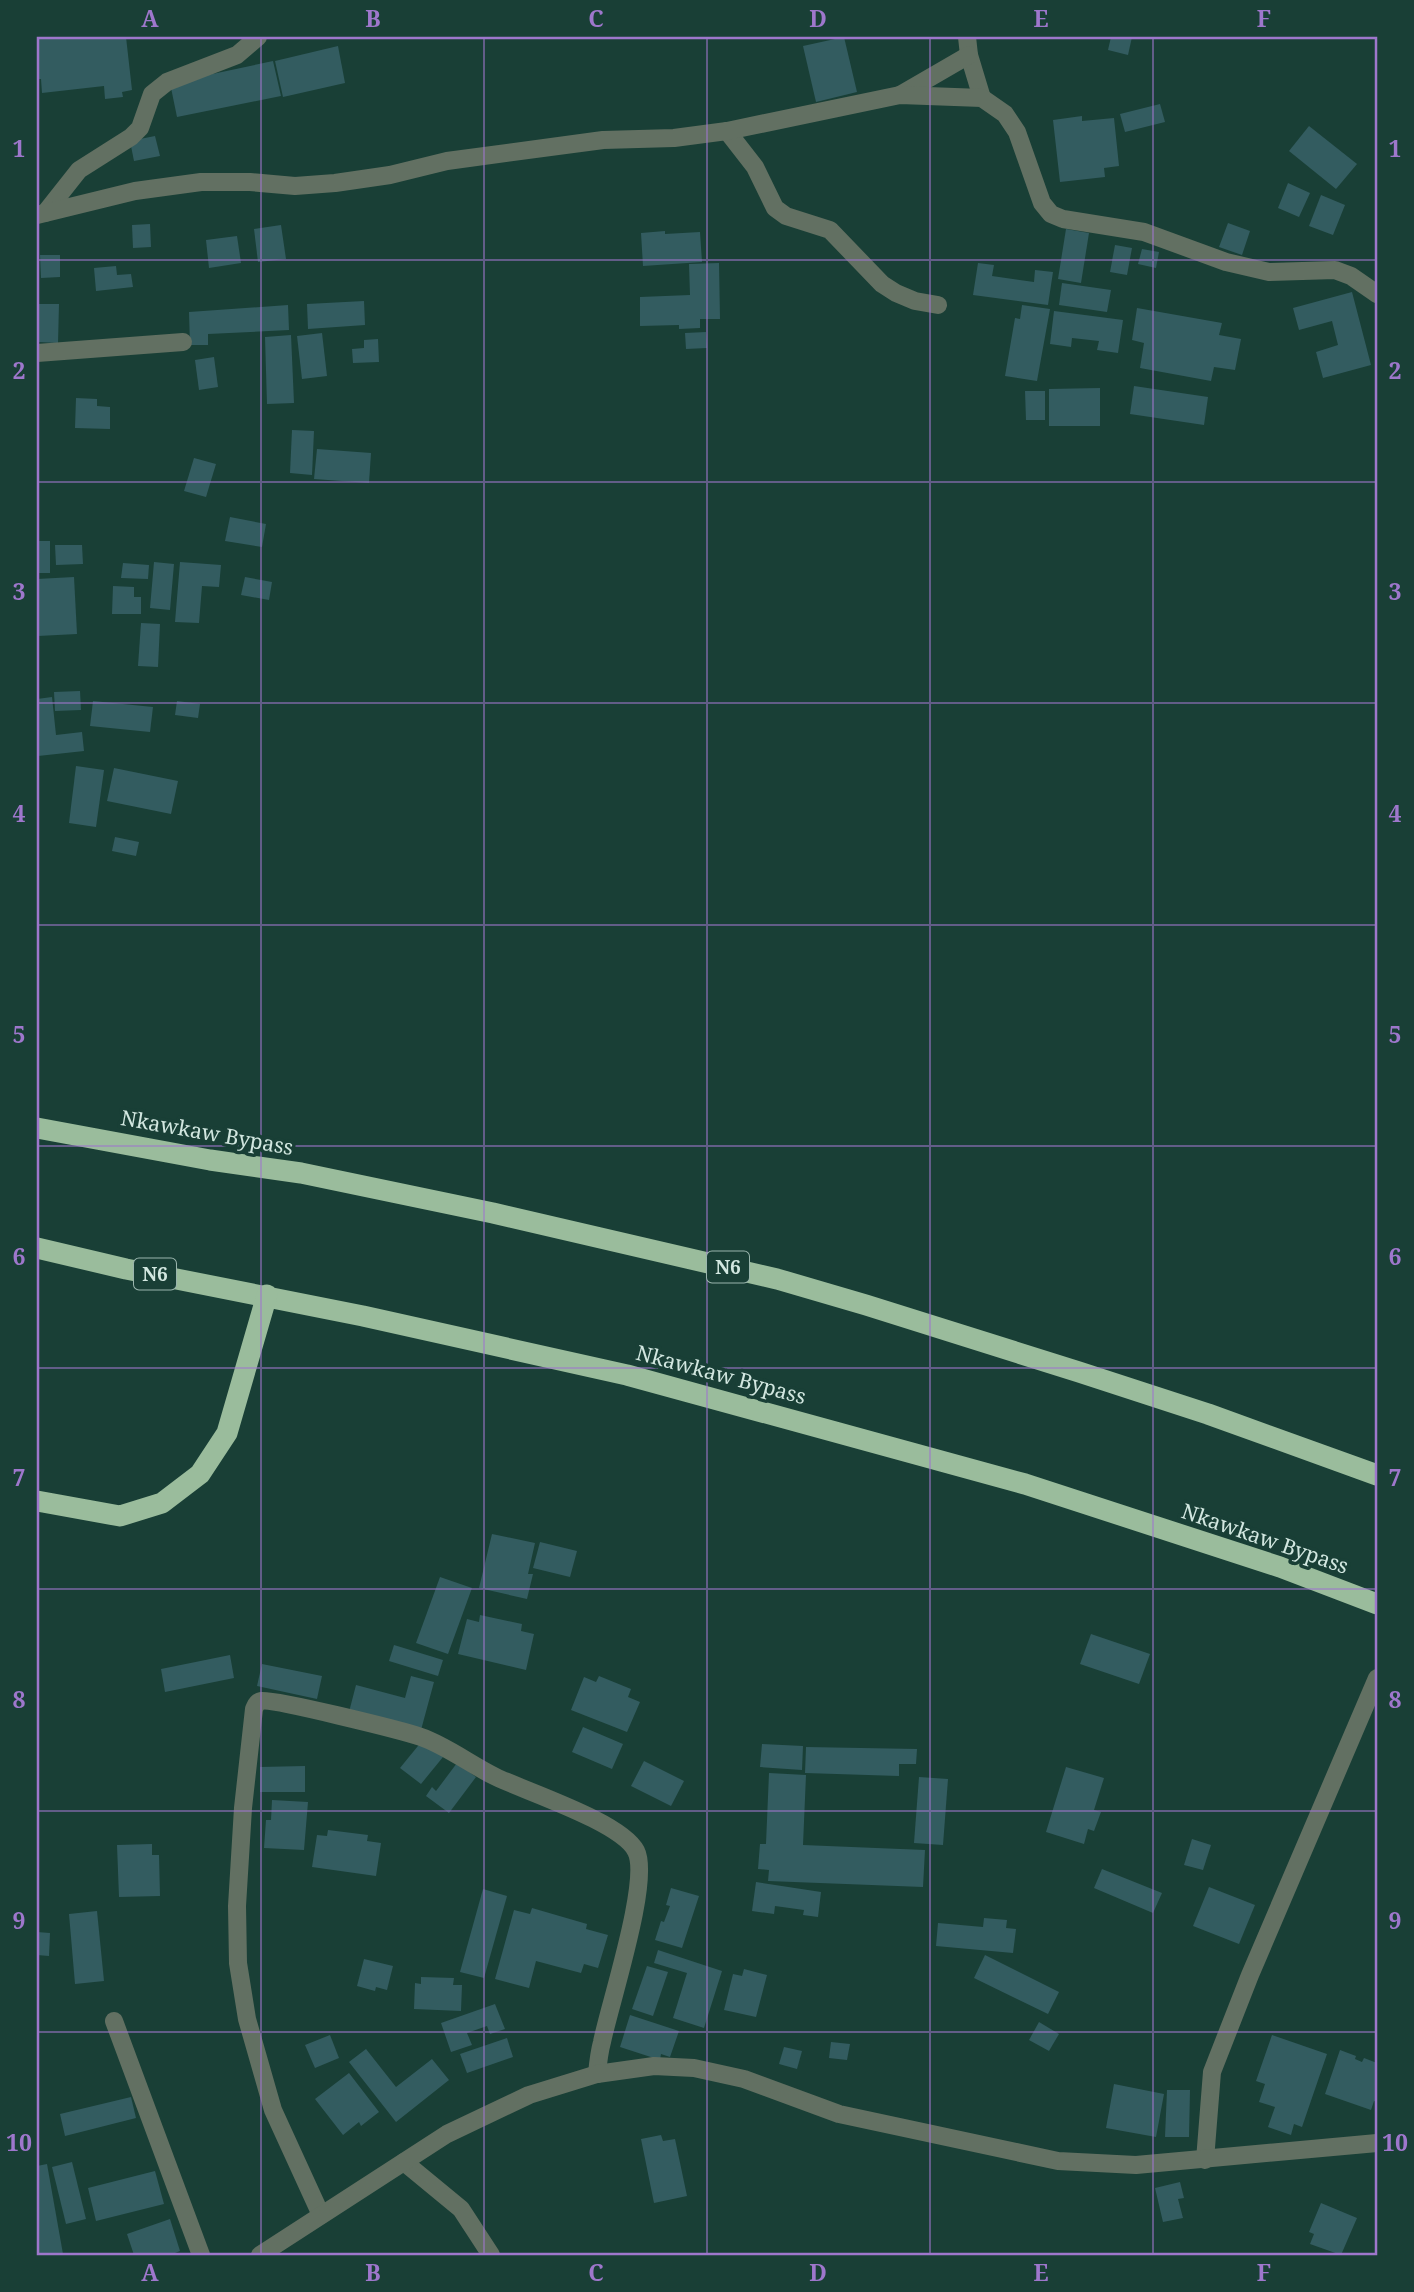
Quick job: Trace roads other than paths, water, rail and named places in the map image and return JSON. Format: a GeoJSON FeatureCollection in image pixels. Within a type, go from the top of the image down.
{"type":"FeatureCollection","features":[{"type":"Feature","properties":{"kind":"highway","name":"Nkawkaw Bypass"},"geometry":{"type":"LineString","coordinates":[[37,1128],[339,1181],[506,1216],[777,1279],[866,1304],[1208,1414],[1377,1475]]}},
{"type":"Feature","properties":{"kind":"highway","name":"Nkawkaw Bypass"},"geometry":{"type":"LineString","coordinates":[[40,1249],[126,1269],[267,1295],[627,1375],[1013,1480],[1280,1567],[1377,1604]]}},
{"type":"Feature","properties":{"kind":"highway"},"geometry":{"type":"LineString","coordinates":[[37,1501],[120,1516],[162,1503],[200,1474],[227,1433],[267,1295]]}},
{"type":"Feature","properties":{"kind":"street"},"geometry":{"type":"LineString","coordinates":[[41,214],[79,170],[131,137],[140,128],[152,94],[167,82],[237,55],[258,37]]}},
{"type":"Feature","properties":{"kind":"street"},"geometry":{"type":"LineString","coordinates":[[967,37],[969,55],[982,97]]}},
{"type":"Feature","properties":{"kind":"street"},"geometry":{"type":"LineString","coordinates":[[900,95],[969,55]]}},
{"type":"Feature","properties":{"kind":"street"},"geometry":{"type":"LineString","coordinates":[[41,214],[135,191],[201,182],[295,186],[335,183],[390,175],[447,161],[603,140],[674,138],[727,131],[900,95],[982,97],[1005,114],[1017,132],[1042,203],[1051,214],[1063,219],[1144,232],[1226,262],[1269,272],[1335,270],[1350,276],[1377,294]]}},
{"type":"Feature","properties":{"kind":"street"},"geometry":{"type":"LineString","coordinates":[[727,131],[755,167],[775,208],[786,216],[830,230],[882,284],[897,293],[915,301],[938,305]]}},
{"type":"Feature","properties":{"kind":"street"},"geometry":{"type":"LineString","coordinates":[[37,353],[183,342]]}},
{"type":"Feature","properties":{"kind":"street"},"geometry":{"type":"LineString","coordinates":[[1205,2160],[1212,2072],[1250,1975],[1377,1678]]}},
{"type":"Feature","properties":{"kind":"street"},"geometry":{"type":"LineString","coordinates":[[321,2215],[273,2109],[247,2019],[238,1962],[237,1906],[243,1808],[254,1709],[262,1700],[422,1737],[496,1777],[586,1814],[625,1839],[635,1850],[639,1863],[637,1896],[616,1991],[601,2042],[597,2074]]}},
{"type":"Feature","properties":{"kind":"street"},"geometry":{"type":"LineString","coordinates":[[114,2021],[201,2255]]}},
{"type":"Feature","properties":{"kind":"street"},"geometry":{"type":"LineString","coordinates":[[260,2255],[447,2134],[529,2095],[597,2074],[654,2066],[694,2068],[744,2079],[839,2114],[1058,2161],[1136,2165],[1377,2143]]}},
{"type":"Feature","properties":{"kind":"street"},"geometry":{"type":"LineString","coordinates":[[404,2162],[461,2209],[491,2255]]}}]}
